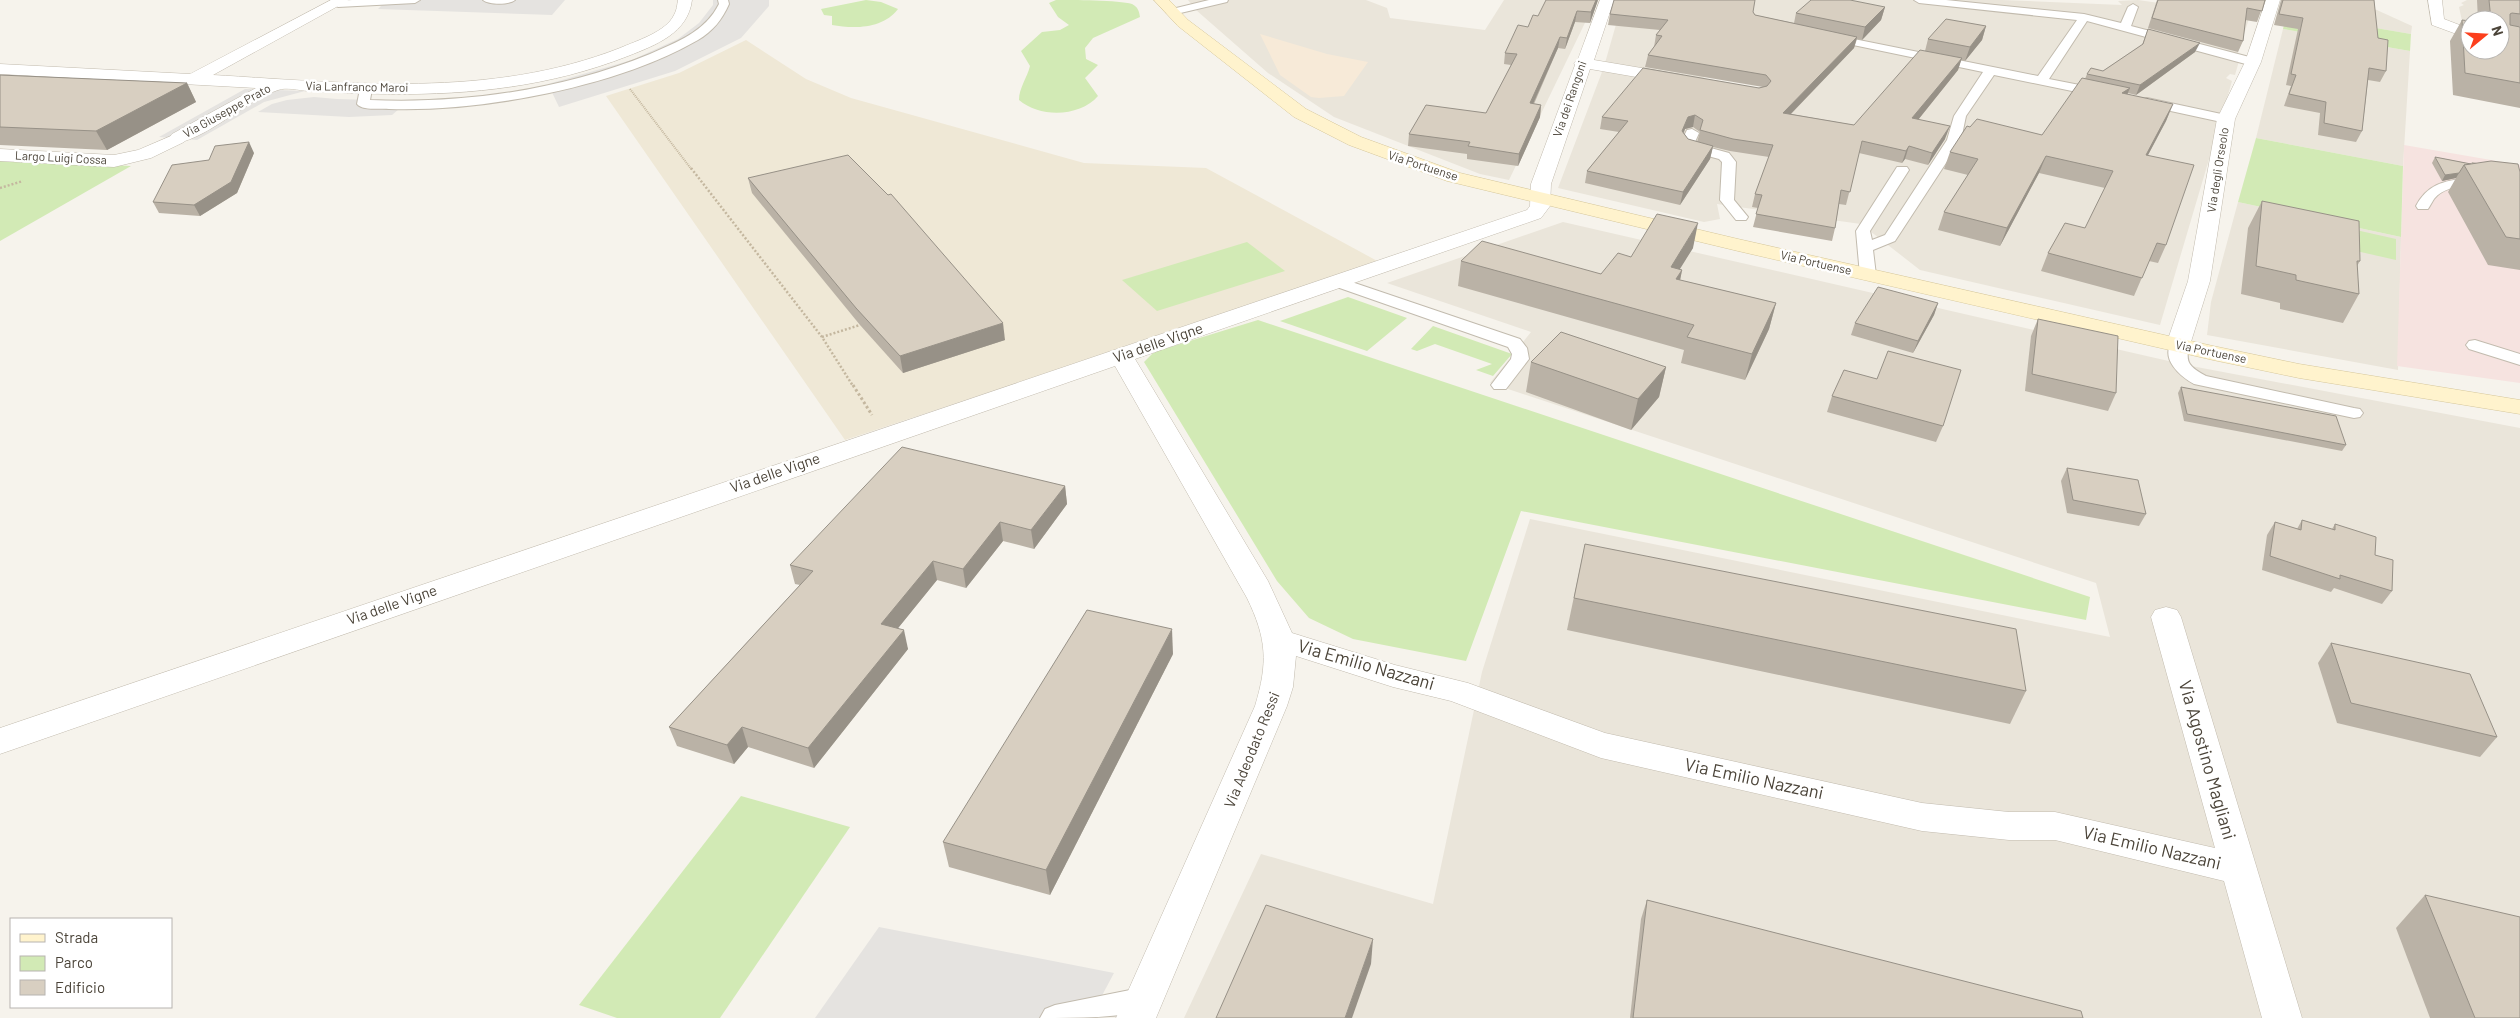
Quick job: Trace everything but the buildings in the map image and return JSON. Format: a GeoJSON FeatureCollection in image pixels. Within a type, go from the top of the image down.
{"type":"FeatureCollection","features":[{"type":"Feature","properties":{"kind":"main road","name":"Via Portuense"},"geometry":{"type":"LineString","coordinates":[[1167,6],[1271,93],[1300,112],[1345,137],[1432,170],[1541,199],[2178,345],[2299,371],[2520,407]]}},
{"type":"Feature","properties":{"kind":"street","name":"Via Lanfranco Maroi"},"geometry":{"type":"LineString","coordinates":[[0,69],[366,89],[486,85],[524,80],[593,64],[626,52],[667,30],[682,16],[685,0]]}},
{"type":"Feature","properties":{"kind":"street","name":"Via dei Rangoni"},"geometry":{"type":"LineString","coordinates":[[1541,199],[1540,184],[1582,63],[1607,0]]}},
{"type":"Feature","properties":{"kind":"street","name":"Via degli Orseolo"},"geometry":{"type":"LineString","coordinates":[[2178,345],[2199,281],[2226,119],[2252,62],[2273,0]]}},
{"type":"Feature","properties":{"kind":"street"},"geometry":{"type":"LineString","coordinates":[[2435,0],[2437,22],[2460,30]]}},
{"type":"Feature","properties":{"kind":"street"},"geometry":{"type":"LineString","coordinates":[[193,79],[340,2]]}},
{"type":"Feature","properties":{"kind":"street"},"geometry":{"type":"LineString","coordinates":[[1582,63],[1689,81]]}},
{"type":"Feature","properties":{"kind":"street","name":"Via Giuseppe Prato"},"geometry":{"type":"LineString","coordinates":[[178,138],[276,84]]}},
{"type":"Feature","properties":{"kind":"street","name":"Largo Luigi Cossa"},"geometry":{"type":"LineString","coordinates":[[0,155],[114,161],[151,152],[178,138]]}},
{"type":"Feature","properties":{"kind":"street","name":"Via delle Vigne"},"geometry":{"type":"LineString","coordinates":[[0,741],[1522,219],[1536,212],[1541,199]]}},
{"type":"Feature","properties":{"kind":"street","name":"Via Adeodato Ressi"},"geometry":{"type":"LineString","coordinates":[[1121,356],[1253,582],[1273,618],[1280,640],[1278,686],[1271,706],[1140,1009]]}},
{"type":"Feature","properties":{"kind":"street","name":"Via Agostino Magliani"},"geometry":{"type":"LineString","coordinates":[[2166,617],[2282,1018]]}},
{"type":"Feature","properties":{"kind":"street","name":"Via Emilio Nazzani"},"geometry":{"type":"LineString","coordinates":[[1280,640],[1384,674],[1457,691],[1601,745],[1922,816],[2009,826],[2055,826],[2239,869]]}},
{"type":"Feature","properties":{"kind":"lane"},"geometry":{"type":"LineString","coordinates":[[340,2],[415,0]]}},
{"type":"Feature","properties":{"kind":"lane"},"geometry":{"type":"LineString","coordinates":[[488,0],[510,0]]}},
{"type":"Feature","properties":{"kind":"lane"},"geometry":{"type":"LineString","coordinates":[[366,89],[363,104],[388,106],[437,104],[539,89],[594,77],[642,63],[692,39],[713,23],[724,4],[723,0]]}},
{"type":"Feature","properties":{"kind":"lane"},"geometry":{"type":"LineString","coordinates":[[1167,6],[1223,0]]}},
{"type":"Feature","properties":{"kind":"lane"},"geometry":{"type":"LineString","coordinates":[[1919,0],[1984,8],[2084,16],[2252,62]]}},
{"type":"Feature","properties":{"kind":"lane"},"geometry":{"type":"LineString","coordinates":[[2126,26],[2133,7]]}},
{"type":"Feature","properties":{"kind":"lane"},"geometry":{"type":"LineString","coordinates":[[2041,81],[2084,16]]}},
{"type":"Feature","properties":{"kind":"lane"},"geometry":{"type":"LineString","coordinates":[[1816,35],[2109,94]]}},
{"type":"Feature","properties":{"kind":"lane"},"geometry":{"type":"LineString","coordinates":[[1864,248],[1890,238],[1954,140],[1960,116],[1990,70]]}},
{"type":"Feature","properties":{"kind":"lane"},"geometry":{"type":"LineString","coordinates":[[2138,100],[2226,119]]}},
{"type":"Feature","properties":{"kind":"lane"},"geometry":{"type":"LineString","coordinates":[[1692,133],[1688,142],[1691,147],[1724,156],[1729,162],[1727,200],[1742,217]]}},
{"type":"Feature","properties":{"kind":"lane"},"geometry":{"type":"LineString","coordinates":[[1868,275],[1862,235],[1866,224],[1902,170]]}},
{"type":"Feature","properties":{"kind":"lane"},"geometry":{"type":"LineString","coordinates":[[2423,206],[2424,200],[2430,194],[2443,187],[2463,182],[2495,182],[2520,188]]}},
{"type":"Feature","properties":{"kind":"lane"},"geometry":{"type":"LineString","coordinates":[[1337,282],[1514,343],[1520,348],[1522,354],[1520,361],[1500,385]]}},
{"type":"Feature","properties":{"kind":"lane"},"geometry":{"type":"LineString","coordinates":[[2178,345],[2177,359],[2179,364],[2191,376],[2200,380],[2354,413]]}},
{"type":"Feature","properties":{"kind":"lane"},"geometry":{"type":"LineString","coordinates":[[2475,346],[2520,360]]}},
{"type":"Feature","properties":{"kind":"lane"},"geometry":{"type":"LineString","coordinates":[[1055,1018],[1140,1009]]}},
{"type":"Feature","properties":{"kind":"path"},"geometry":{"type":"LineString","coordinates":[[628,86],[822,337],[885,436]]}},
{"type":"Feature","properties":{"kind":"path"},"geometry":{"type":"LineString","coordinates":[[822,337],[860,326]]}},
{"type":"Feature","properties":{"kind":"shaded area"},"geometry":{"type":"Polygon","coordinates":[[[387,0],[565,0],[552,15],[378,9],[387,0]]]}},
{"type":"Feature","properties":{"kind":"shaded area"},"geometry":{"type":"Polygon","coordinates":[[[713,0],[769,0],[769,6],[741,38],[675,71],[559,107],[548,84],[632,60],[678,39],[699,23],[713,5],[713,0]]]}},
{"type":"Feature","properties":{"kind":"shaded area"},"geometry":{"type":"Polygon","coordinates":[[[1188,0],[1366,0],[1387,8],[1390,18],[1485,30],[1504,0],[1596,0],[1509,180],[1480,174],[1334,117],[1268,73],[1196,10],[1188,0]]]}},
{"type":"Feature","properties":{"kind":"shaded area"},"geometry":{"type":"Polygon","coordinates":[[[1623,0],[2002,0],[2122,5],[2118,1],[2138,0],[2159,3],[2160,0],[2255,0],[2237,56],[2239,61],[2235,75],[2230,74],[2226,78],[2232,81],[2222,116],[2205,114],[2205,119],[2220,122],[2160,325],[1920,270],[1861,224],[1717,204],[1720,219],[1704,222],[1558,188],[1602,72],[1611,71],[1765,97],[1772,86],[1707,74],[1702,80],[1605,63],[1623,0]]]}},
{"type":"Feature","properties":{"kind":"shaded area"},"geometry":{"type":"Polygon","coordinates":[[[2467,0],[2520,0],[2520,33],[2510,26],[2510,10],[2460,10],[2460,12],[2459,7],[2464,5],[2461,3],[2467,0]]]}},
{"type":"Feature","properties":{"kind":"shaded area"},"geometry":{"type":"Polygon","coordinates":[[[2368,6],[2412,26],[2411,34],[2351,24],[2368,6]]]}},
{"type":"Feature","properties":{"kind":"shaded area"},"geometry":{"type":"Polygon","coordinates":[[[2283,29],[2410,51],[2403,166],[2256,138],[2283,29]]]}},
{"type":"Feature","properties":{"kind":"shaded area"},"geometry":{"type":"Polygon","coordinates":[[[1260,34],[1327,54],[1368,62],[1344,96],[1311,97],[1280,75],[1260,34]]]}},
{"type":"Feature","properties":{"kind":"shaded area"},"geometry":{"type":"Polygon","coordinates":[[[746,40],[806,79],[851,98],[1084,163],[1206,168],[1381,263],[845,440],[606,96],[679,73],[746,40]]]}},
{"type":"Feature","properties":{"kind":"shaded area"},"geometry":{"type":"Polygon","coordinates":[[[245,89],[305,91],[264,102],[197,140],[159,137],[245,89]]]}},
{"type":"Feature","properties":{"kind":"shaded area"},"geometry":{"type":"Polygon","coordinates":[[[314,97],[408,101],[392,115],[349,117],[258,112],[272,104],[314,97]]]}},
{"type":"Feature","properties":{"kind":"shaded area"},"geometry":{"type":"Polygon","coordinates":[[[2404,145],[2520,165],[2520,383],[2397,366],[2404,145]]]}},
{"type":"Feature","properties":{"kind":"shaded area"},"geometry":{"type":"Polygon","coordinates":[[[2238,202],[2401,237],[2398,370],[2207,335],[2211,302],[2238,202]]]}},
{"type":"Feature","properties":{"kind":"shaded area"},"geometry":{"type":"Polygon","coordinates":[[[1563,222],[2186,365],[2520,428],[2520,1018],[1184,1018],[1261,854],[1433,904],[1482,672],[1530,519],[2110,637],[2096,583],[1490,383],[1531,332],[1387,283],[1563,222]]]}},
{"type":"Feature","properties":{"kind":"shaded area"},"geometry":{"type":"Polygon","coordinates":[[[879,927],[1114,973],[1090,1018],[815,1018],[879,927]]]}},
{"type":"Feature","properties":{"kind":"green space"},"geometry":{"type":"Polygon","coordinates":[[[866,0],[881,2],[898,9],[892,16],[876,24],[849,27],[832,25],[832,16],[824,15],[821,9],[866,0]]]}},
{"type":"Feature","properties":{"kind":"green space"},"geometry":{"type":"Polygon","coordinates":[[[1056,0],[1095,0],[1132,4],[1136,6],[1140,17],[1093,38],[1085,48],[1086,59],[1098,65],[1085,78],[1098,96],[1081,108],[1060,113],[1038,110],[1019,100],[1020,91],[1030,66],[1021,51],[1042,32],[1060,30],[1069,25],[1058,17],[1049,3],[1056,0]]]}},
{"type":"Feature","properties":{"kind":"green space"},"geometry":{"type":"Polygon","coordinates":[[[2287,13],[2411,34],[2410,51],[2283,29],[2287,13]]]}},
{"type":"Feature","properties":{"kind":"green space"},"geometry":{"type":"Polygon","coordinates":[[[2256,138],[2403,166],[2401,237],[2238,202],[2256,138]]]}},
{"type":"Feature","properties":{"kind":"green space"},"geometry":{"type":"Polygon","coordinates":[[[0,159],[131,166],[0,241],[0,159]]]}},
{"type":"Feature","properties":{"kind":"green space"},"geometry":{"type":"Polygon","coordinates":[[[2263,209],[2396,239],[2396,260],[2259,229],[2263,209]]]}},
{"type":"Feature","properties":{"kind":"green space"},"geometry":{"type":"Polygon","coordinates":[[[1247,242],[1285,271],[1157,311],[1122,280],[1247,242]]]}},
{"type":"Feature","properties":{"kind":"green space"},"geometry":{"type":"Polygon","coordinates":[[[1348,297],[1407,318],[1367,351],[1280,321],[1348,297]]]}},
{"type":"Feature","properties":{"kind":"green space"},"geometry":{"type":"Polygon","coordinates":[[[1258,320],[2090,597],[2086,620],[1521,511],[1466,661],[1353,639],[1309,618],[1277,581],[1144,362],[1154,352],[1258,320]]]}},
{"type":"Feature","properties":{"kind":"green space"},"geometry":{"type":"Polygon","coordinates":[[[1433,326],[1512,354],[1493,376],[1476,370],[1492,364],[1435,344],[1417,351],[1411,349],[1433,326]]]}},
{"type":"Feature","properties":{"kind":"green space"},"geometry":{"type":"Polygon","coordinates":[[[741,796],[850,827],[720,1018],[617,1018],[579,1005],[741,796]]]}}]}
